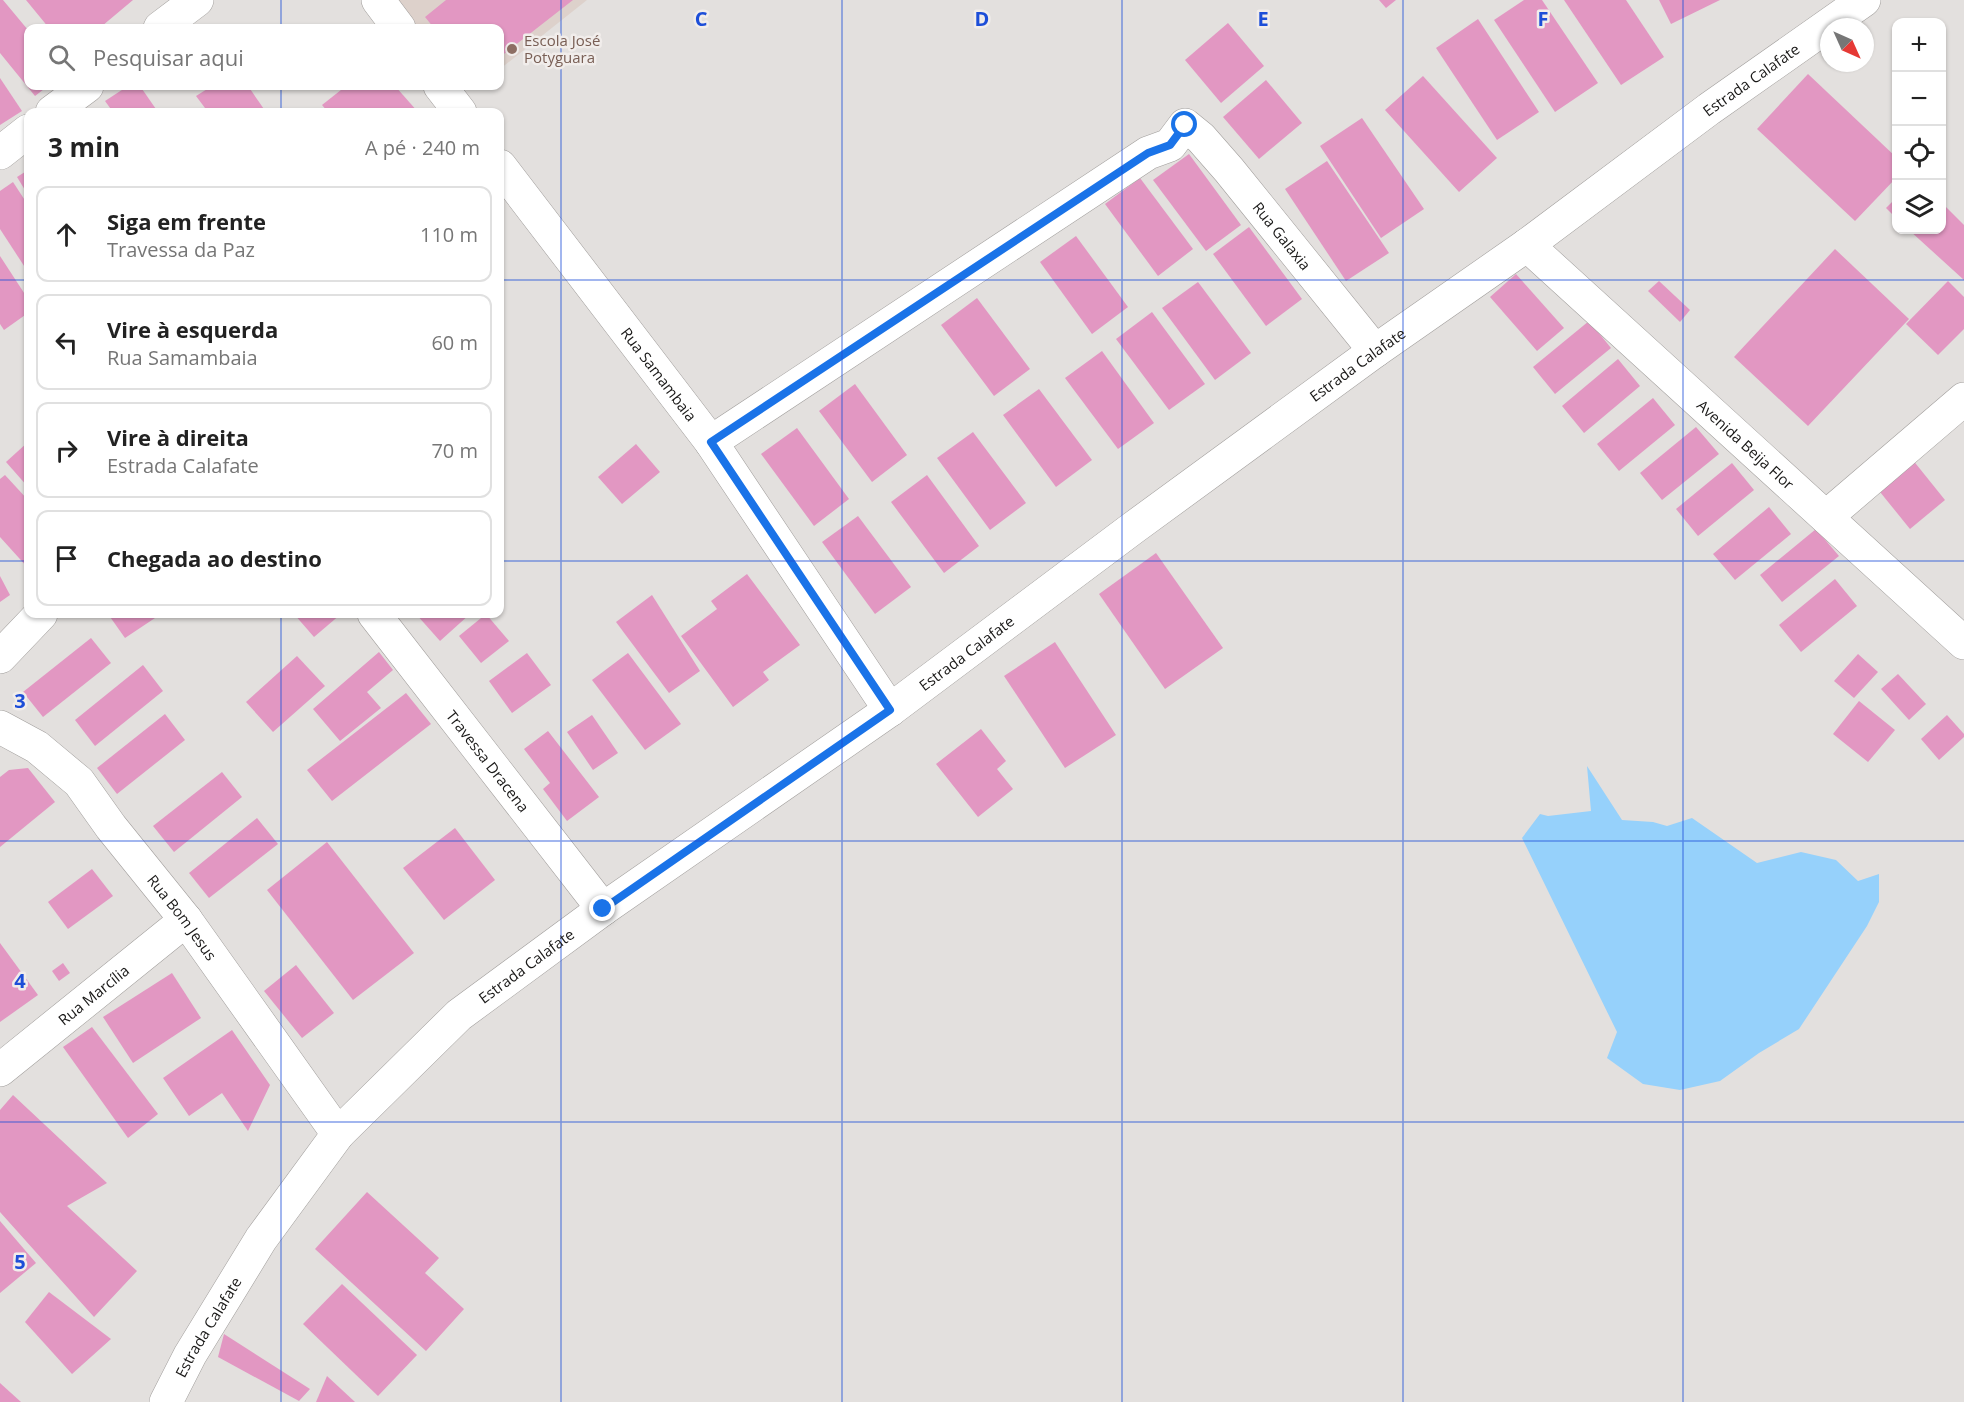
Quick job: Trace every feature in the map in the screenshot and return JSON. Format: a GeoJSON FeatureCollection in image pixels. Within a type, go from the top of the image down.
{"type":"FeatureCollection","features":[{"type":"Feature","properties":{"kind":"street"},"geometry":{"type":"LineString","coordinates":[[165,24],[196,0]]}},
{"type":"Feature","properties":{"kind":"street"},"geometry":{"type":"LineString","coordinates":[[378,0],[396,24]]}},
{"type":"Feature","properties":{"kind":"street","name":"Estrada Calafate"},"geometry":{"type":"LineString","coordinates":[[166,1402],[190,1356],[261,1239],[338,1134],[459,1015],[603,909],[890,710],[1133,528],[1376,351],[1527,245],[1709,109],[1864,0]]}},
{"type":"Feature","properties":{"kind":"street"},"geometry":{"type":"LineString","coordinates":[[57,108],[82,90]]}},
{"type":"Feature","properties":{"kind":"street"},"geometry":{"type":"LineString","coordinates":[[443,90],[457,108]]}},
{"type":"Feature","properties":{"kind":"street","name":"Rua Galaxia"},"geometry":{"type":"LineString","coordinates":[[711,442],[1148,153],[1170,145],[1185,125],[1201,138],[1229,170],[1376,351]]}},
{"type":"Feature","properties":{"kind":"street"},"geometry":{"type":"LineString","coordinates":[[0,153],[24,134]]}},
{"type":"Feature","properties":{"kind":"street","name":"Rua Samambaia"},"geometry":{"type":"LineString","coordinates":[[504,176],[711,442],[890,710]]}},
{"type":"Feature","properties":{"kind":"street","name":"Avenida Beija Flor"},"geometry":{"type":"LineString","coordinates":[[1527,245],[1964,643]]}},
{"type":"Feature","properties":{"kind":"street"},"geometry":{"type":"LineString","coordinates":[[1826,517],[1964,399]]}},
{"type":"Feature","properties":{"kind":"street"},"geometry":{"type":"LineString","coordinates":[[0,657],[37,618]]}},
{"type":"Feature","properties":{"kind":"street","name":"Travessa Dracena"},"geometry":{"type":"LineString","coordinates":[[377,618],[603,909]]}},
{"type":"Feature","properties":{"kind":"street","name":"Rua Bom Jesus"},"geometry":{"type":"LineString","coordinates":[[0,727],[37,747],[79,782],[111,827],[186,920],[338,1134]]}},
{"type":"Feature","properties":{"kind":"street","name":"Rua Marcília"},"geometry":{"type":"LineString","coordinates":[[0,1070],[186,920]]}},
{"type":"Feature","properties":{"kind":"shaded area","name":"Escola José Potyguara"},"geometry":{"type":"Polygon","coordinates":[[[395,0],[587,0],[504,66],[504,24],[416,24],[395,0]]]}},
{"type":"Feature","properties":{"kind":"water"},"geometry":{"type":"Polygon","coordinates":[[[1587,766],[1622,820],[1653,822],[1667,826],[1692,818],[1757,863],[1801,852],[1836,860],[1858,881],[1879,874],[1879,902],[1867,926],[1799,1029],[1759,1053],[1720,1081],[1680,1090],[1643,1084],[1607,1058],[1617,1032],[1522,838],[1540,814],[1548,816],[1591,811],[1587,766]]]}},
{"type":"Feature","properties":{"kind":"building"},"geometry":{"type":"Polygon","coordinates":[[[0,0],[3,0],[24,25],[24,82],[0,53],[0,0]]]}},
{"type":"Feature","properties":{"kind":"building"},"geometry":{"type":"Polygon","coordinates":[[[26,0],[133,0],[104,24],[46,24],[26,0]]]}},
{"type":"Feature","properties":{"kind":"building","name":"Escola José Potyguara"},"geometry":{"type":"Polygon","coordinates":[[[446,0],[573,0],[504,54],[504,24],[431,24],[425,17],[446,0]]]}},
{"type":"Feature","properties":{"kind":"building"},"geometry":{"type":"Polygon","coordinates":[[[1379,0],[1396,0],[1386,8],[1379,0]]]}},
{"type":"Feature","properties":{"kind":"building"},"geometry":{"type":"Polygon","coordinates":[[[1524,0],[1542,0],[1598,83],[1555,112],[1494,20],[1524,0]]]}},
{"type":"Feature","properties":{"kind":"building"},"geometry":{"type":"Polygon","coordinates":[[[1564,0],[1626,0],[1664,57],[1621,85],[1564,0]]]}},
{"type":"Feature","properties":{"kind":"building"},"geometry":{"type":"Polygon","coordinates":[[[1659,0],[1720,0],[1671,24],[1659,0]]]}},
{"type":"Feature","properties":{"kind":"building"},"geometry":{"type":"Polygon","coordinates":[[[1478,19],[1539,112],[1497,140],[1436,48],[1478,19]]]}},
{"type":"Feature","properties":{"kind":"building"},"geometry":{"type":"Polygon","coordinates":[[[1228,23],[1264,66],[1221,103],[1185,60],[1228,23]]]}},
{"type":"Feature","properties":{"kind":"building"},"geometry":{"type":"Polygon","coordinates":[[[1808,74],[1892,153],[1892,182],[1855,221],[1757,129],[1808,74]]]}},
{"type":"Feature","properties":{"kind":"building"},"geometry":{"type":"Polygon","coordinates":[[[1423,76],[1497,158],[1459,192],[1385,110],[1423,76]]]}},
{"type":"Feature","properties":{"kind":"building"},"geometry":{"type":"Polygon","coordinates":[[[0,78],[22,111],[0,125],[0,78]]]}},
{"type":"Feature","properties":{"kind":"building"},"geometry":{"type":"Polygon","coordinates":[[[1266,80],[1302,123],[1259,159],[1223,117],[1266,80]]]}},
{"type":"Feature","properties":{"kind":"building"},"geometry":{"type":"Polygon","coordinates":[[[30,90],[43,90],[35,96],[30,90]]]}},
{"type":"Feature","properties":{"kind":"building"},"geometry":{"type":"Polygon","coordinates":[[[122,90],[143,90],[155,108],[110,108],[105,101],[122,90]]]}},
{"type":"Feature","properties":{"kind":"building"},"geometry":{"type":"Polygon","coordinates":[[[206,90],[251,90],[263,108],[205,108],[196,96],[206,90]]]}},
{"type":"Feature","properties":{"kind":"building"},"geometry":{"type":"Polygon","coordinates":[[[341,90],[399,90],[414,108],[325,108],[322,105],[341,90]]]}},
{"type":"Feature","properties":{"kind":"building"},"geometry":{"type":"Polygon","coordinates":[[[1362,118],[1424,209],[1381,238],[1320,146],[1362,118]]]}},
{"type":"Feature","properties":{"kind":"building"},"geometry":{"type":"Polygon","coordinates":[[[1189,154],[1241,225],[1206,251],[1153,180],[1189,154]]]}},
{"type":"Feature","properties":{"kind":"building"},"geometry":{"type":"Polygon","coordinates":[[[1327,161],[1389,253],[1346,281],[1285,189],[1327,161]]]}},
{"type":"Feature","properties":{"kind":"building"},"geometry":{"type":"Polygon","coordinates":[[[24,173],[24,188],[17,177],[24,173]]]}},
{"type":"Feature","properties":{"kind":"building"},"geometry":{"type":"Polygon","coordinates":[[[1140,178],[1193,249],[1158,276],[1105,204],[1140,178]]]}},
{"type":"Feature","properties":{"kind":"building"},"geometry":{"type":"Polygon","coordinates":[[[13,182],[24,199],[24,266],[0,229],[0,191],[13,182]]]}},
{"type":"Feature","properties":{"kind":"building"},"geometry":{"type":"Polygon","coordinates":[[[1892,202],[1892,214],[1886,208],[1892,202]]]}},
{"type":"Feature","properties":{"kind":"building"},"geometry":{"type":"Polygon","coordinates":[[[1946,207],[1964,225],[1964,280],[1913,234],[1946,234],[1946,207]]]}},
{"type":"Feature","properties":{"kind":"building"},"geometry":{"type":"Polygon","coordinates":[[[1249,227],[1302,299],[1266,326],[1213,254],[1249,227]]]}},
{"type":"Feature","properties":{"kind":"building"},"geometry":{"type":"Polygon","coordinates":[[[1076,236],[1128,307],[1092,334],[1040,262],[1076,236]]]}},
{"type":"Feature","properties":{"kind":"building"},"geometry":{"type":"Polygon","coordinates":[[[1835,249],[1909,319],[1808,426],[1734,357],[1835,249]]]}},
{"type":"Feature","properties":{"kind":"building"},"geometry":{"type":"Polygon","coordinates":[[[0,256],[24,293],[24,316],[4,330],[0,324],[0,256]]]}},
{"type":"Feature","properties":{"kind":"building"},"geometry":{"type":"Polygon","coordinates":[[[1516,274],[1564,328],[1537,351],[1490,297],[1516,274]]]}},
{"type":"Feature","properties":{"kind":"building"},"geometry":{"type":"Polygon","coordinates":[[[1659,281],[1690,310],[1680,322],[1648,291],[1659,281]]]}},
{"type":"Feature","properties":{"kind":"building"},"geometry":{"type":"Polygon","coordinates":[[[1948,281],[1964,297],[1964,329],[1938,355],[1906,324],[1948,281]]]}},
{"type":"Feature","properties":{"kind":"building"},"geometry":{"type":"Polygon","coordinates":[[[1198,282],[1251,353],[1215,380],[1162,308],[1198,282]]]}},
{"type":"Feature","properties":{"kind":"building"},"geometry":{"type":"Polygon","coordinates":[[[977,298],[1030,369],[994,396],[941,325],[977,298]]]}},
{"type":"Feature","properties":{"kind":"building"},"geometry":{"type":"Polygon","coordinates":[[[1152,312],[1205,384],[1169,410],[1116,339],[1152,312]]]}},
{"type":"Feature","properties":{"kind":"building"},"geometry":{"type":"Polygon","coordinates":[[[1589,321],[1611,348],[1555,394],[1533,367],[1589,321]]]}},
{"type":"Feature","properties":{"kind":"building"},"geometry":{"type":"Polygon","coordinates":[[[1102,351],[1154,423],[1118,449],[1065,378],[1102,351]]]}},
{"type":"Feature","properties":{"kind":"building"},"geometry":{"type":"Polygon","coordinates":[[[1618,359],[1640,386],[1584,433],[1562,406],[1618,359]]]}},
{"type":"Feature","properties":{"kind":"building"},"geometry":{"type":"Polygon","coordinates":[[[855,384],[907,455],[872,482],[819,411],[855,384]]]}},
{"type":"Feature","properties":{"kind":"building"},"geometry":{"type":"Polygon","coordinates":[[[1039,389],[1092,460],[1056,487],[1003,415],[1039,389]]]}},
{"type":"Feature","properties":{"kind":"building"},"geometry":{"type":"Polygon","coordinates":[[[1653,398],[1675,425],[1619,471],[1597,444],[1653,398]]]}},
{"type":"Feature","properties":{"kind":"building"},"geometry":{"type":"Polygon","coordinates":[[[1696,427],[1719,454],[1662,500],[1640,473],[1696,427]]]}},
{"type":"Feature","properties":{"kind":"building"},"geometry":{"type":"Polygon","coordinates":[[[797,428],[849,499],[814,526],[761,454],[797,428]]]}},
{"type":"Feature","properties":{"kind":"building"},"geometry":{"type":"Polygon","coordinates":[[[973,432],[1026,503],[990,530],[937,458],[973,432]]]}},
{"type":"Feature","properties":{"kind":"building"},"geometry":{"type":"Polygon","coordinates":[[[636,444],[660,472],[622,504],[598,477],[636,444]]]}},
{"type":"Feature","properties":{"kind":"building"},"geometry":{"type":"Polygon","coordinates":[[[24,446],[24,482],[6,462],[24,446]]]}},
{"type":"Feature","properties":{"kind":"building"},"geometry":{"type":"Polygon","coordinates":[[[1912,459],[1945,500],[1910,529],[1876,487],[1912,459]]]}},
{"type":"Feature","properties":{"kind":"building"},"geometry":{"type":"Polygon","coordinates":[[[1732,463],[1754,490],[1698,536],[1676,509],[1732,463]]]}},
{"type":"Feature","properties":{"kind":"building"},"geometry":{"type":"Polygon","coordinates":[[[5,475],[24,496],[24,564],[0,537],[0,479],[5,475]]]}},
{"type":"Feature","properties":{"kind":"building"},"geometry":{"type":"Polygon","coordinates":[[[927,475],[979,546],[944,573],[891,502],[927,475]]]}},
{"type":"Feature","properties":{"kind":"building"},"geometry":{"type":"Polygon","coordinates":[[[1769,507],[1791,534],[1735,580],[1713,554],[1769,507]]]}},
{"type":"Feature","properties":{"kind":"building"},"geometry":{"type":"Polygon","coordinates":[[[858,516],[911,587],[875,614],[822,542],[858,516]]]}},
{"type":"Feature","properties":{"kind":"building"},"geometry":{"type":"Polygon","coordinates":[[[1816,529],[1839,556],[1782,602],[1760,575],[1816,529]]]}},
{"type":"Feature","properties":{"kind":"building"},"geometry":{"type":"Polygon","coordinates":[[[1156,553],[1223,648],[1165,689],[1099,594],[1156,553]]]}},
{"type":"Feature","properties":{"kind":"building"},"geometry":{"type":"Polygon","coordinates":[[[747,574],[800,645],[763,672],[769,680],[733,707],[681,636],[717,609],[711,601],[747,574]]]}},
{"type":"Feature","properties":{"kind":"building"},"geometry":{"type":"Polygon","coordinates":[[[0,576],[10,595],[0,602],[0,576]]]}},
{"type":"Feature","properties":{"kind":"building"},"geometry":{"type":"Polygon","coordinates":[[[1835,579],[1857,606],[1801,652],[1779,625],[1835,579]]]}},
{"type":"Feature","properties":{"kind":"building"},"geometry":{"type":"Polygon","coordinates":[[[652,595],[700,671],[669,693],[616,622],[652,595]]]}},
{"type":"Feature","properties":{"kind":"building"},"geometry":{"type":"Polygon","coordinates":[[[111,618],[155,618],[125,638],[111,618]]]}},
{"type":"Feature","properties":{"kind":"building"},"geometry":{"type":"Polygon","coordinates":[[[297,618],[336,618],[314,637],[297,618]]]}},
{"type":"Feature","properties":{"kind":"building"},"geometry":{"type":"Polygon","coordinates":[[[420,618],[466,618],[440,641],[420,618]]]}},
{"type":"Feature","properties":{"kind":"building"},"geometry":{"type":"Polygon","coordinates":[[[481,618],[489,618],[509,641],[481,663],[459,636],[481,618]]]}},
{"type":"Feature","properties":{"kind":"building"},"geometry":{"type":"Polygon","coordinates":[[[91,638],[111,663],[43,717],[23,692],[91,638]]]}},
{"type":"Feature","properties":{"kind":"building"},"geometry":{"type":"Polygon","coordinates":[[[1055,642],[1116,735],[1065,768],[1004,676],[1055,642]]]}},
{"type":"Feature","properties":{"kind":"building"},"geometry":{"type":"Polygon","coordinates":[[[379,652],[393,670],[367,692],[381,708],[340,741],[313,709],[379,652]]]}},
{"type":"Feature","properties":{"kind":"building"},"geometry":{"type":"Polygon","coordinates":[[[527,653],[551,685],[512,713],[489,681],[527,653]]]}},
{"type":"Feature","properties":{"kind":"building"},"geometry":{"type":"Polygon","coordinates":[[[628,653],[681,724],[645,750],[592,680],[628,653]]]}},
{"type":"Feature","properties":{"kind":"building"},"geometry":{"type":"Polygon","coordinates":[[[1858,654],[1878,672],[1854,698],[1834,681],[1858,654]]]}},
{"type":"Feature","properties":{"kind":"building"},"geometry":{"type":"Polygon","coordinates":[[[297,656],[325,686],[273,732],[246,702],[297,656]]]}},
{"type":"Feature","properties":{"kind":"building"},"geometry":{"type":"Polygon","coordinates":[[[143,665],[163,691],[95,746],[75,720],[143,665]]]}},
{"type":"Feature","properties":{"kind":"building"},"geometry":{"type":"Polygon","coordinates":[[[1898,674],[1926,704],[1909,720],[1881,689],[1898,674]]]}},
{"type":"Feature","properties":{"kind":"building"},"geometry":{"type":"Polygon","coordinates":[[[406,693],[431,724],[332,801],[307,770],[406,693]]]}},
{"type":"Feature","properties":{"kind":"building"},"geometry":{"type":"Polygon","coordinates":[[[1859,701],[1895,730],[1868,762],[1833,734],[1859,701]]]}},
{"type":"Feature","properties":{"kind":"building"},"geometry":{"type":"Polygon","coordinates":[[[165,714],[185,740],[117,794],[97,768],[165,714]]]}},
{"type":"Feature","properties":{"kind":"building"},"geometry":{"type":"Polygon","coordinates":[[[592,715],[618,753],[593,770],[567,732],[592,715]]]}},
{"type":"Feature","properties":{"kind":"building"},"geometry":{"type":"Polygon","coordinates":[[[1947,715],[1964,734],[1964,737],[1939,760],[1921,739],[1947,715]]]}},
{"type":"Feature","properties":{"kind":"building"},"geometry":{"type":"Polygon","coordinates":[[[981,729],[1006,761],[997,769],[1013,789],[978,817],[936,764],[981,729]]]}},
{"type":"Feature","properties":{"kind":"building"},"geometry":{"type":"Polygon","coordinates":[[[548,731],[599,797],[567,821],[543,789],[550,783],[524,749],[548,731]]]}},
{"type":"Feature","properties":{"kind":"building"},"geometry":{"type":"Polygon","coordinates":[[[28,768],[55,802],[0,847],[0,777],[9,770],[28,768]]]}},
{"type":"Feature","properties":{"kind":"building"},"geometry":{"type":"Polygon","coordinates":[[[222,772],[242,797],[174,852],[153,826],[222,772]]]}},
{"type":"Feature","properties":{"kind":"building"},"geometry":{"type":"Polygon","coordinates":[[[257,818],[278,844],[209,898],[189,873],[257,818]]]}},
{"type":"Feature","properties":{"kind":"building"},"geometry":{"type":"Polygon","coordinates":[[[455,828],[495,880],[444,920],[403,868],[455,828]]]}},
{"type":"Feature","properties":{"kind":"building"},"geometry":{"type":"Polygon","coordinates":[[[327,842],[414,953],[353,1000],[267,890],[327,842]]]}},
{"type":"Feature","properties":{"kind":"building"},"geometry":{"type":"Polygon","coordinates":[[[92,869],[113,896],[68,929],[48,902],[92,869]]]}},
{"type":"Feature","properties":{"kind":"building"},"geometry":{"type":"Polygon","coordinates":[[[0,943],[38,995],[0,1022],[0,943]]]}},
{"type":"Feature","properties":{"kind":"building"},"geometry":{"type":"Polygon","coordinates":[[[63,963],[70,973],[59,981],[52,971],[63,963]]]}},
{"type":"Feature","properties":{"kind":"building"},"geometry":{"type":"Polygon","coordinates":[[[296,965],[334,1013],[302,1038],[264,991],[296,965]]]}},
{"type":"Feature","properties":{"kind":"building"},"geometry":{"type":"Polygon","coordinates":[[[172,973],[201,1018],[133,1063],[103,1017],[172,973]]]}},
{"type":"Feature","properties":{"kind":"building"},"geometry":{"type":"Polygon","coordinates":[[[92,1027],[158,1114],[128,1138],[63,1047],[92,1027]]]}},
{"type":"Feature","properties":{"kind":"building"},"geometry":{"type":"Polygon","coordinates":[[[232,1030],[270,1085],[248,1131],[222,1093],[189,1116],[163,1078],[232,1030]]]}},
{"type":"Feature","properties":{"kind":"building"},"geometry":{"type":"Polygon","coordinates":[[[13,1095],[107,1183],[67,1206],[137,1271],[94,1317],[0,1212],[0,1110],[13,1095]]]}},
{"type":"Feature","properties":{"kind":"building"},"geometry":{"type":"Polygon","coordinates":[[[367,1192],[439,1258],[425,1273],[464,1309],[426,1351],[315,1249],[367,1192]]]}},
{"type":"Feature","properties":{"kind":"building"},"geometry":{"type":"Polygon","coordinates":[[[0,1221],[36,1263],[0,1293],[0,1221]]]}},
{"type":"Feature","properties":{"kind":"building"},"geometry":{"type":"Polygon","coordinates":[[[342,1284],[417,1355],[378,1396],[303,1324],[342,1284]]]}},
{"type":"Feature","properties":{"kind":"building"},"geometry":{"type":"Polygon","coordinates":[[[49,1292],[111,1339],[72,1374],[25,1322],[49,1292]]]}},
{"type":"Feature","properties":{"kind":"building"},"geometry":{"type":"Polygon","coordinates":[[[224,1334],[310,1389],[299,1401],[218,1357],[224,1334]]]}},
{"type":"Feature","properties":{"kind":"building"},"geometry":{"type":"Polygon","coordinates":[[[327,1376],[355,1402],[316,1402],[327,1376]]]}},
{"type":"Feature","properties":{"kind":"building"},"geometry":{"type":"Polygon","coordinates":[[[0,1383],[21,1402],[0,1402],[0,1383]]]}},
{"type":"Feature","properties":{"kind":"place","name":"Escola José Potyguara"},"geometry":{"type":"Point","coordinates":[512,49]}},
{"type":"Feature","properties":{"kind":"route"},"geometry":{"type":"LineString","coordinates":[[603,909],[890,710],[711,442],[1148,153],[1170,145],[1185,125]]}}]}
